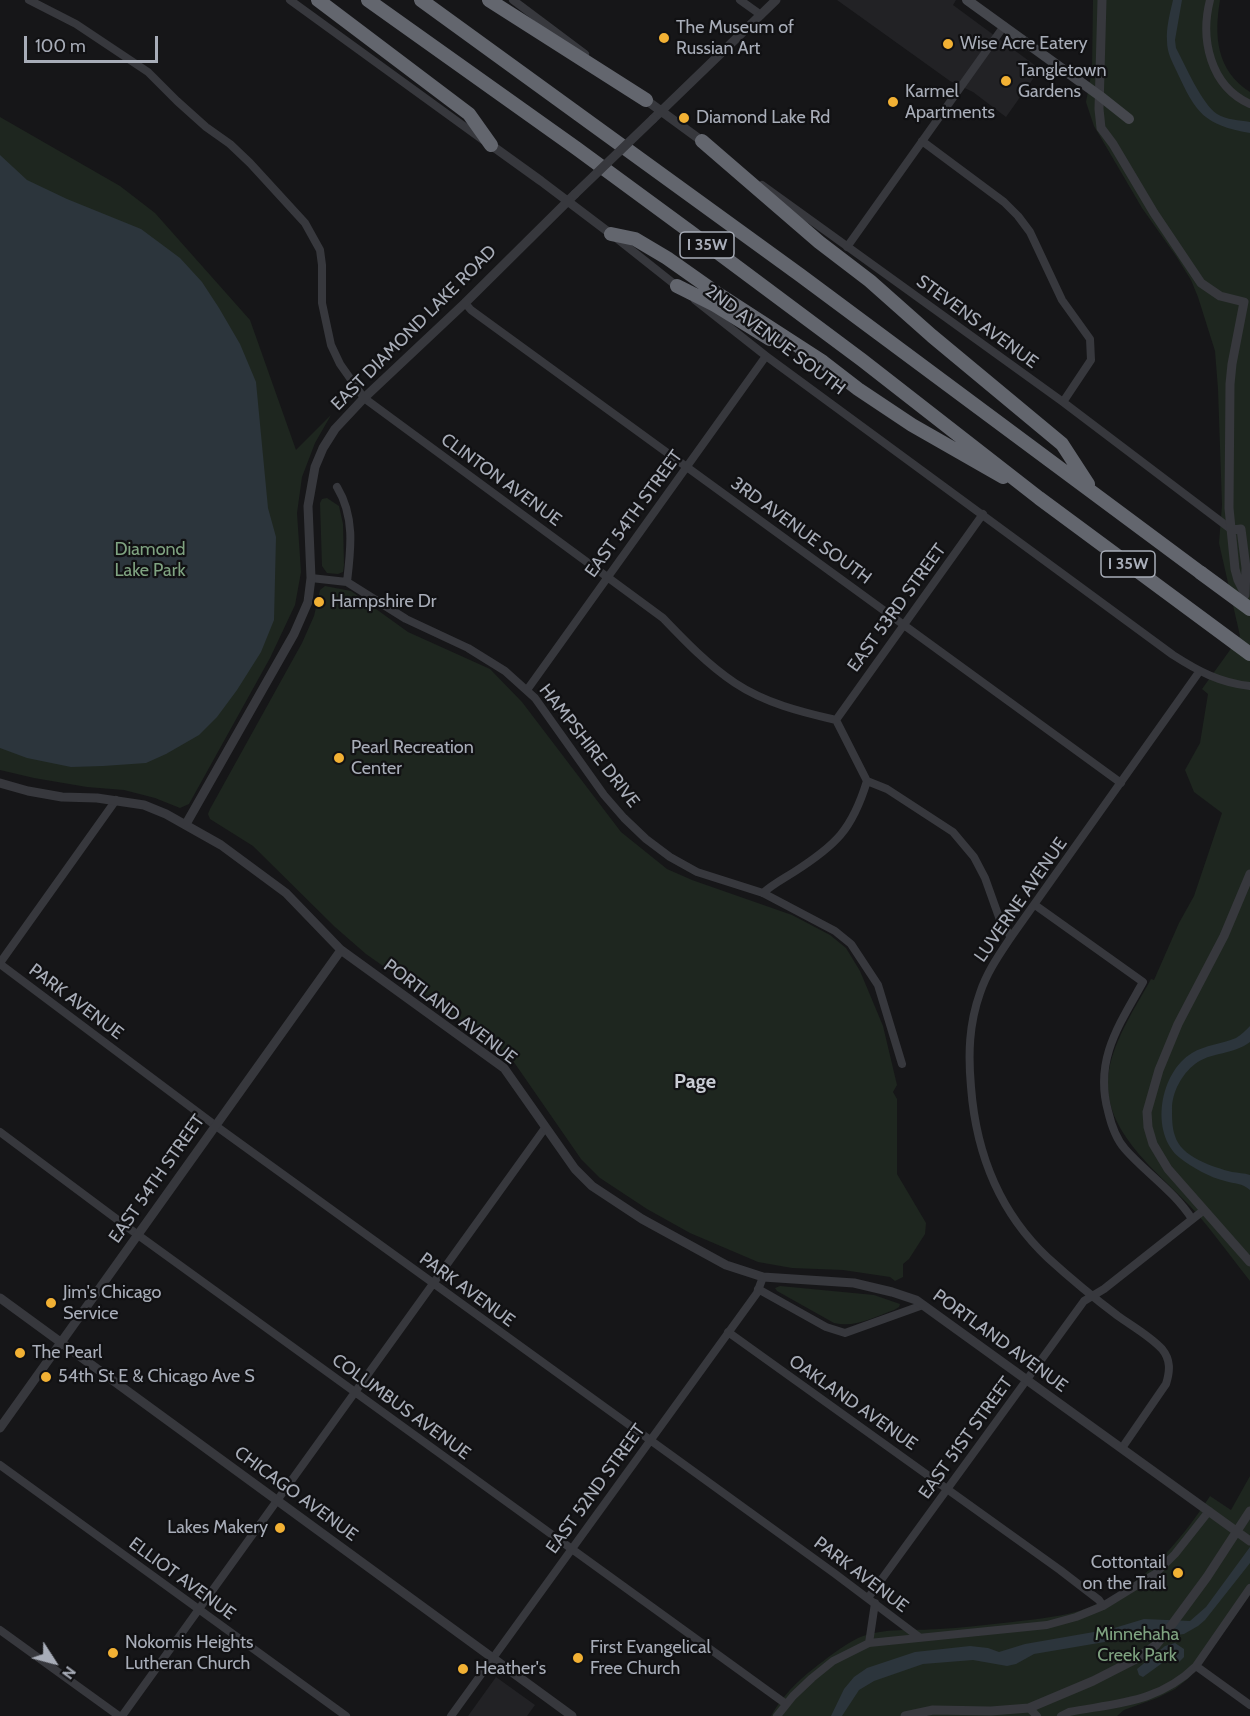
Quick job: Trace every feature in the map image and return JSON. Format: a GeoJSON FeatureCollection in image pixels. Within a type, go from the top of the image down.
{"type":"FeatureCollection","features":[{"type":"Feature","properties":{"kind":"highway"},"geometry":{"type":"LineString","coordinates":[[318,0],[469,114],[491,145]]}},
{"type":"Feature","properties":{"kind":"highway","name":"I 35W"},"geometry":{"type":"LineString","coordinates":[[368,0],[699,238],[890,381],[1039,498],[1250,654]]}},
{"type":"Feature","properties":{"kind":"highway","name":"I 35W"},"geometry":{"type":"LineString","coordinates":[[421,0],[1250,609]]}},
{"type":"Feature","properties":{"kind":"highway"},"geometry":{"type":"LineString","coordinates":[[435,0],[486,46]]}},
{"type":"Feature","properties":{"kind":"highway"},"geometry":{"type":"LineString","coordinates":[[489,0],[646,100]]}},
{"type":"Feature","properties":{"kind":"highway"},"geometry":{"type":"LineString","coordinates":[[702,141],[819,242],[870,281],[932,336],[1062,444],[1092,491]]}},
{"type":"Feature","properties":{"kind":"highway"},"geometry":{"type":"LineString","coordinates":[[611,234],[635,239],[667,258],[823,362],[912,425],[1039,498]]}},
{"type":"Feature","properties":{"kind":"highway"},"geometry":{"type":"LineString","coordinates":[[677,286],[715,305],[858,388]]}},
{"type":"Feature","properties":{"kind":"main road"},"geometry":{"type":"LineString","coordinates":[[967,0],[1129,119]]}},
{"type":"Feature","properties":{"kind":"street","name":"CLINTON AVENUE"},"geometry":{"type":"LineString","coordinates":[[29,0],[76,24],[148,72],[206,127],[230,144],[250,163],[305,223],[320,250],[322,303],[331,345],[340,364],[364,398],[663,618],[688,644],[736,683],[758,696],[783,706],[836,720]]}},
{"type":"Feature","properties":{"kind":"street","name":"2ND AVENUE SOUTH"},"geometry":{"type":"LineString","coordinates":[[290,0],[491,145],[572,197],[611,234],[766,356],[1199,672],[1221,681],[1250,686]]}},
{"type":"Feature","properties":{"kind":"street"},"geometry":{"type":"LineString","coordinates":[[513,0],[702,141]]}},
{"type":"Feature","properties":{"kind":"street"},"geometry":{"type":"LineString","coordinates":[[740,0],[761,15]]}},
{"type":"Feature","properties":{"kind":"street","name":"EAST DIAMOND LAKE ROAD"},"geometry":{"type":"LineString","coordinates":[[186,824],[293,635],[308,602],[311,578],[308,506],[315,467],[335,429],[364,398],[465,303],[776,0]]}},
{"type":"Feature","properties":{"kind":"street"},"geometry":{"type":"LineString","coordinates":[[1102,0],[1099,110],[1101,128],[1201,283],[1220,297],[1244,302],[1230,384],[1229,508],[1241,529],[1246,568],[1245,594],[1250,615]]}},
{"type":"Feature","properties":{"kind":"street"},"geometry":{"type":"LineString","coordinates":[[1210,0],[1206,29],[1207,45],[1213,66],[1229,88],[1250,104]]}},
{"type":"Feature","properties":{"kind":"street"},"geometry":{"type":"LineString","coordinates":[[846,247],[1004,26]]}},
{"type":"Feature","properties":{"kind":"street","name":"STEVENS AVENUE"},"geometry":{"type":"LineString","coordinates":[[702,141],[846,247],[1241,529]]}},
{"type":"Feature","properties":{"kind":"street"},"geometry":{"type":"LineString","coordinates":[[922,141],[1004,202],[1018,216],[1030,232],[1062,300],[1090,339],[1090,360],[1086,370],[1063,402]]}},
{"type":"Feature","properties":{"kind":"street","name":"3RD AVENUE SOUTH"},"geometry":{"type":"LineString","coordinates":[[465,303],[471,310],[1121,783]]}},
{"type":"Feature","properties":{"kind":"street","name":"EAST 54TH STREET"},"geometry":{"type":"LineString","coordinates":[[527,690],[766,356]]}},
{"type":"Feature","properties":{"kind":"street"},"geometry":{"type":"LineString","coordinates":[[337,487],[346,502],[351,543],[347,582]]}},
{"type":"Feature","properties":{"kind":"street","name":"EAST 53RD STREET"},"geometry":{"type":"LineString","coordinates":[[836,720],[983,514]]}},
{"type":"Feature","properties":{"kind":"street","name":"HAMPSHIRE DRIVE"},"geometry":{"type":"LineString","coordinates":[[311,578],[347,582],[406,619],[488,660],[508,673],[535,698],[604,795],[646,839],[670,857],[697,872],[763,893],[817,920],[851,944],[878,985],[902,1064]]}},
{"type":"Feature","properties":{"kind":"street","name":"LUVERNE AVENUE"},"geometry":{"type":"LineString","coordinates":[[1122,1448],[1166,1383],[1169,1365],[1161,1349],[1090,1296],[1046,1256],[1026,1235],[1009,1211],[994,1186],[976,1131],[968,1057],[970,1034],[980,992],[989,971],[1199,672]]}},
{"type":"Feature","properties":{"kind":"street"},"geometry":{"type":"LineString","coordinates":[[836,720],[867,781],[887,789],[953,832],[974,857],[985,878],[1000,920],[1011,937]]}},
{"type":"Feature","properties":{"kind":"street"},"geometry":{"type":"LineString","coordinates":[[763,893],[773,883],[790,875],[837,842],[851,822],[867,781]]}},
{"type":"Feature","properties":{"kind":"street","name":"PORTLAND AVENUE"},"geometry":{"type":"LineString","coordinates":[[0,783],[28,791],[144,805],[186,824],[221,845],[286,892],[342,950],[504,1068],[575,1169],[592,1186],[615,1203],[726,1265],[762,1277],[854,1283],[916,1300],[1244,1537]]}},
{"type":"Feature","properties":{"kind":"street"},"geometry":{"type":"LineString","coordinates":[[0,964],[116,800]]}},
{"type":"Feature","properties":{"kind":"street"},"geometry":{"type":"LineString","coordinates":[[1250,874],[1219,946],[1175,1031],[1153,1088],[1147,1112],[1150,1135],[1159,1155],[1174,1176],[1250,1262]]}},
{"type":"Feature","properties":{"kind":"street"},"geometry":{"type":"LineString","coordinates":[[1035,905],[1143,982],[1107,1053],[1102,1081],[1104,1098],[1114,1131],[1123,1147],[1161,1184],[1192,1219]]}},
{"type":"Feature","properties":{"kind":"street","name":"EAST 54TH STREET"},"geometry":{"type":"LineString","coordinates":[[0,1428],[342,950]]}},
{"type":"Feature","properties":{"kind":"street","name":"PARK AVENUE"},"geometry":{"type":"LineString","coordinates":[[0,964],[216,1126],[919,1637]]}},
{"type":"Feature","properties":{"kind":"street"},"geometry":{"type":"LineString","coordinates":[[0,1630],[120,1716],[545,1128]]}},
{"type":"Feature","properties":{"kind":"street","name":"COLUMBUS AVENUE"},"geometry":{"type":"LineString","coordinates":[[0,1132],[138,1235],[786,1704]]}},
{"type":"Feature","properties":{"kind":"street","name":"EAST 51ST STREET"},"geometry":{"type":"LineString","coordinates":[[868,1598],[1084,1301],[1104,1289],[1204,1210]]}},
{"type":"Feature","properties":{"kind":"street","name":"EAST 52ND STREET"},"geometry":{"type":"LineString","coordinates":[[451,1716],[728,1332],[758,1289],[762,1277]]}},
{"type":"Feature","properties":{"kind":"street"},"geometry":{"type":"LineString","coordinates":[[758,1289],[826,1328],[845,1333],[923,1305]]}},
{"type":"Feature","properties":{"kind":"street","name":"CHICAGO AVENUE"},"geometry":{"type":"LineString","coordinates":[[0,1298],[572,1716]]}},
{"type":"Feature","properties":{"kind":"street","name":"OAKLAND AVENUE"},"geometry":{"type":"LineString","coordinates":[[728,1332],[1060,1570],[1099,1600],[1103,1606]]}},
{"type":"Feature","properties":{"kind":"street","name":"ELLIOT AVENUE"},"geometry":{"type":"LineString","coordinates":[[0,1465],[346,1716]]}},
{"type":"Feature","properties":{"kind":"street"},"geometry":{"type":"LineString","coordinates":[[777,1716],[812,1678],[833,1661],[869,1643],[1047,1625],[1103,1606],[1155,1574],[1175,1554],[1209,1511]]}},
{"type":"Feature","properties":{"kind":"street"},"geometry":{"type":"LineString","coordinates":[[905,1716],[933,1710],[992,1711],[1029,1708],[1093,1681],[1136,1659],[1156,1645],[1244,1537],[1250,1511]]}},
{"type":"Feature","properties":{"kind":"street"},"geometry":{"type":"LineString","coordinates":[[1061,1716],[1069,1712],[1151,1696],[1186,1676],[1196,1666],[1250,1588]]}},
{"type":"Feature","properties":{"kind":"street"},"geometry":{"type":"LineString","coordinates":[[869,1643],[875,1603]]}},
{"type":"Feature","properties":{"kind":"street"},"geometry":{"type":"LineString","coordinates":[[1196,1666],[1250,1705]]}},
{"type":"Feature","properties":{"kind":"street"},"geometry":{"type":"LineString","coordinates":[[1029,1708],[1037,1716]]}},
{"type":"Feature","properties":{"kind":"shaded area"},"geometry":{"type":"Polygon","coordinates":[[[837,0],[956,0],[953,5],[1040,69],[1006,117],[973,92],[950,81],[837,0]]]}},
{"type":"Feature","properties":{"kind":"shaded area"},"geometry":{"type":"Polygon","coordinates":[[[1173,0],[1182,0],[1175,40],[1176,48],[1194,84],[1217,114],[1229,119],[1250,122],[1250,133],[1234,130],[1212,121],[1203,115],[1190,98],[1168,49],[1168,20],[1173,0]]]}},
{"type":"Feature","properties":{"kind":"shaded area","name":"Diamond Lake Park"},"geometry":{"type":"Polygon","coordinates":[[[0,155],[27,180],[141,229],[180,258],[202,282],[219,308],[240,344],[256,382],[268,508],[276,537],[274,620],[261,652],[217,717],[199,735],[146,763],[71,767],[27,758],[0,748],[0,155]]]}},
{"type":"Feature","properties":{"kind":"shaded area"},"geometry":{"type":"Polygon","coordinates":[[[1250,1026],[1250,1042],[1201,1060],[1190,1068],[1176,1090],[1172,1103],[1172,1122],[1178,1143],[1184,1150],[1207,1164],[1250,1175],[1250,1190],[1207,1175],[1180,1158],[1170,1147],[1164,1134],[1162,1103],[1172,1074],[1181,1062],[1197,1050],[1236,1038],[1250,1026]]]}},
{"type":"Feature","properties":{"kind":"shaded area"},"geometry":{"type":"Polygon","coordinates":[[[1250,1547],[1250,1563],[1205,1620],[1184,1634],[1152,1631],[1140,1636],[1034,1654],[1016,1664],[1007,1666],[973,1660],[923,1664],[874,1681],[859,1690],[842,1716],[831,1716],[844,1689],[854,1677],[867,1668],[915,1652],[970,1646],[999,1652],[1025,1644],[1111,1629],[1144,1619],[1190,1621],[1206,1607],[1250,1547]]]}},
{"type":"Feature","properties":{"kind":"shaded area"},"geometry":{"type":"Polygon","coordinates":[[[1175,1643],[1184,1649],[1184,1657],[1179,1662],[1165,1661],[1143,1677],[1139,1675],[1137,1669],[1165,1646],[1175,1643]]]}},
{"type":"Feature","properties":{"kind":"shaded area"},"geometry":{"type":"Polygon","coordinates":[[[496,1677],[535,1705],[527,1716],[468,1716],[496,1677]]]}},
{"type":"Feature","properties":{"kind":"green space"},"geometry":{"type":"Polygon","coordinates":[[[1093,0],[1220,0],[1217,26],[1220,51],[1230,73],[1250,92],[1250,1281],[1198,1215],[1133,1146],[1121,1129],[1108,1091],[1109,1070],[1116,1046],[1151,979],[1154,980],[1179,923],[1194,896],[1222,813],[1194,792],[1185,770],[1200,743],[1208,694],[1202,689],[1240,636],[1219,543],[1222,505],[1215,351],[1191,280],[1142,208],[1094,126],[1086,102],[1092,70],[1093,0]]]}},
{"type":"Feature","properties":{"kind":"green space","name":"Diamond Lake Park"},"geometry":{"type":"Polygon","coordinates":[[[0,117],[120,186],[155,213],[250,320],[296,450],[331,415],[315,443],[302,477],[297,513],[301,572],[295,605],[270,658],[189,804],[180,808],[155,798],[124,790],[87,787],[0,770],[0,117]]]}},
{"type":"Feature","properties":{"kind":"green space"},"geometry":{"type":"Polygon","coordinates":[[[327,498],[339,506],[343,524],[344,565],[343,572],[338,574],[327,573],[322,566],[320,503],[322,499],[327,498]]]}},
{"type":"Feature","properties":{"kind":"green space"},"geometry":{"type":"Polygon","coordinates":[[[325,586],[351,591],[408,632],[490,669],[522,702],[621,832],[667,869],[792,915],[830,935],[846,948],[860,971],[883,1026],[897,1085],[893,1092],[897,1099],[897,1174],[926,1223],[925,1234],[909,1259],[903,1264],[903,1277],[895,1281],[890,1277],[843,1270],[792,1268],[758,1262],[690,1233],[647,1209],[600,1178],[581,1159],[509,1055],[366,954],[335,927],[253,846],[210,819],[208,814],[210,809],[302,643],[314,616],[320,590],[325,586]]]}},
{"type":"Feature","properties":{"kind":"green space"},"geometry":{"type":"Polygon","coordinates":[[[780,1286],[874,1295],[900,1304],[894,1310],[865,1321],[850,1324],[834,1323],[777,1291],[775,1288],[780,1286]]]}},
{"type":"Feature","properties":{"kind":"green space","name":"Minnehaha Creek Park"},"geometry":{"type":"Polygon","coordinates":[[[1250,1476],[1250,1595],[1204,1660],[1189,1678],[1175,1689],[1124,1710],[1117,1716],[771,1716],[784,1696],[801,1679],[835,1652],[858,1638],[888,1631],[955,1628],[1041,1618],[1079,1611],[1100,1603],[1120,1592],[1155,1565],[1184,1532],[1210,1496],[1231,1510],[1250,1476]]]}},
{"type":"Feature","properties":{"kind":"place","name":"The Museum of Russian Art"},"geometry":{"type":"Point","coordinates":[664,38]}},
{"type":"Feature","properties":{"kind":"place","name":"Wise Acre Eatery"},"geometry":{"type":"Point","coordinates":[948,44]}},
{"type":"Feature","properties":{"kind":"place","name":"Tangletown Gardens"},"geometry":{"type":"Point","coordinates":[1006,81]}},
{"type":"Feature","properties":{"kind":"place","name":"Karmel Apartments"},"geometry":{"type":"Point","coordinates":[893,102]}},
{"type":"Feature","properties":{"kind":"place","name":"Diamond Lake Rd"},"geometry":{"type":"Point","coordinates":[684,118]}},
{"type":"Feature","properties":{"kind":"place","name":"Hampshire Dr"},"geometry":{"type":"Point","coordinates":[319,602]}},
{"type":"Feature","properties":{"kind":"place","name":"Pearl Recreation Center"},"geometry":{"type":"Point","coordinates":[339,758]}},
{"type":"Feature","properties":{"kind":"place","name":"Jim's Chicago Service"},"geometry":{"type":"Point","coordinates":[51,1303]}},
{"type":"Feature","properties":{"kind":"place","name":"The Pearl"},"geometry":{"type":"Point","coordinates":[20,1353]}},
{"type":"Feature","properties":{"kind":"place","name":"54th St E & Chicago Ave S"},"geometry":{"type":"Point","coordinates":[46,1377]}},
{"type":"Feature","properties":{"kind":"place","name":"Lakes Makery"},"geometry":{"type":"Point","coordinates":[280,1528]}},
{"type":"Feature","properties":{"kind":"place","name":"Cottontail on the Trail"},"geometry":{"type":"Point","coordinates":[1178,1573]}},
{"type":"Feature","properties":{"kind":"place","name":"Nokomis Heights Lutheran Church"},"geometry":{"type":"Point","coordinates":[113,1653]}},
{"type":"Feature","properties":{"kind":"place","name":"First Evangelical Free Church"},"geometry":{"type":"Point","coordinates":[578,1658]}},
{"type":"Feature","properties":{"kind":"place","name":"Heather's"},"geometry":{"type":"Point","coordinates":[463,1669]}},
{"type":"Feature","properties":{"kind":"district","name":"Page"},"geometry":{"type":"Point","coordinates":[695,1082]}}]}
